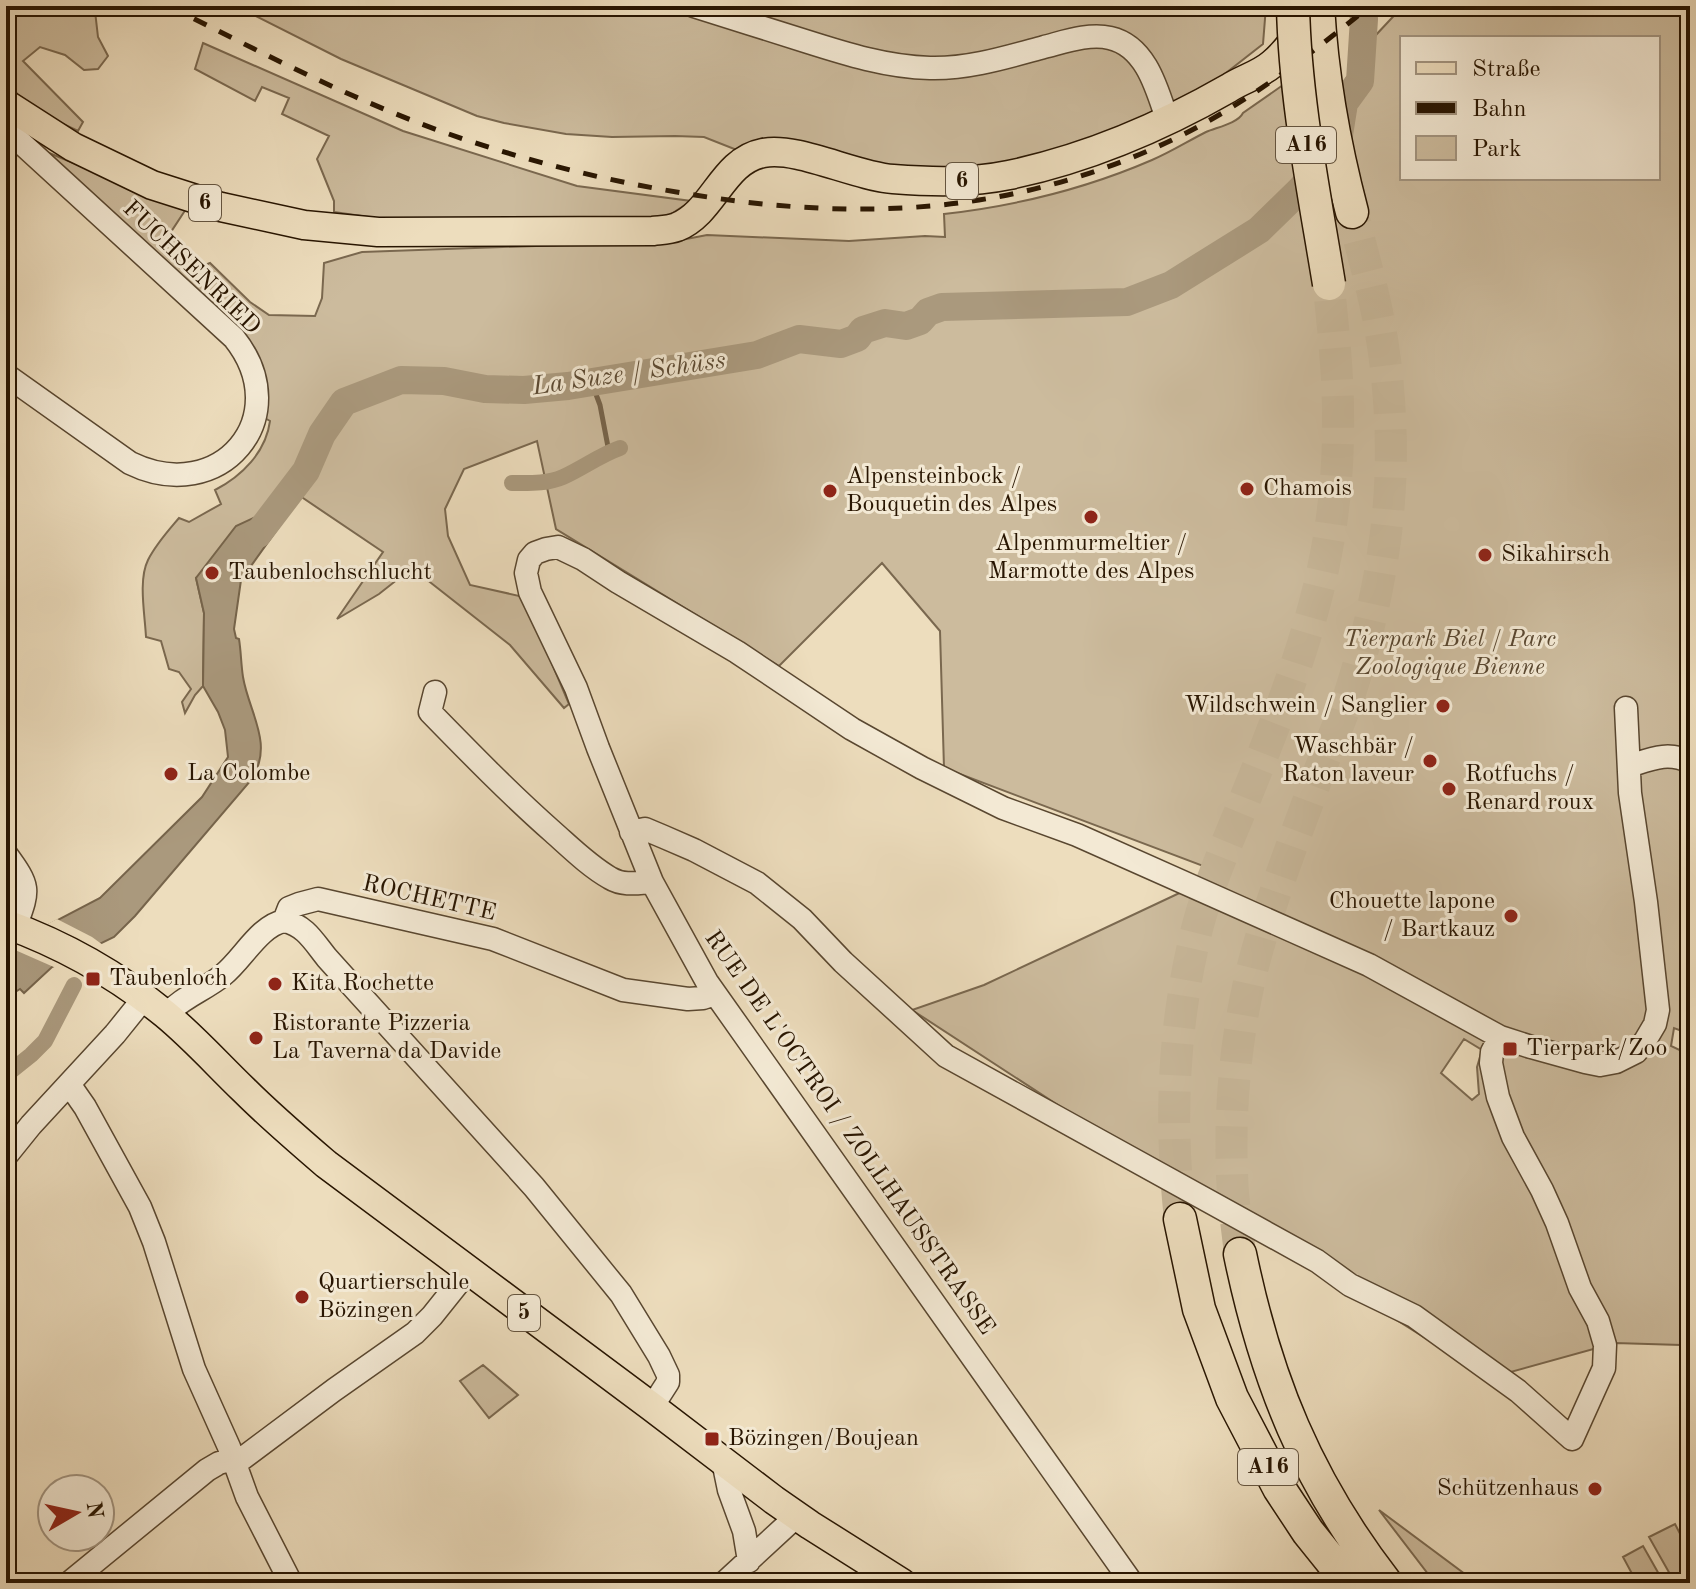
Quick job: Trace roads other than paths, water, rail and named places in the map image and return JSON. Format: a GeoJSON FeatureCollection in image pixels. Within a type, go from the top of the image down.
{"type":"FeatureCollection","features":[{"type":"Feature","properties":{"kind":"highway","name":"A16"},"geometry":{"type":"LineString","coordinates":[[1293,6],[1301,110],[1329,285]]}},
{"type":"Feature","properties":{"kind":"highway","name":"A16"},"geometry":{"type":"LineString","coordinates":[[1317,6],[1333,132],[1351,209]]}},
{"type":"Feature","properties":{"kind":"highway","name":"A16"},"geometry":{"type":"LineString","coordinates":[[1180,1219],[1196,1297],[1208,1338],[1232,1398],[1279,1488],[1308,1532],[1349,1583]]}},
{"type":"Feature","properties":{"kind":"highway","name":"A16"},"geometry":{"type":"LineString","coordinates":[[1240,1254],[1269,1370],[1286,1414],[1330,1502],[1386,1583]]}},
{"type":"Feature","properties":{"kind":"main road","name":"6"},"geometry":{"type":"LineString","coordinates":[[6,104],[73,147],[152,185],[221,207],[304,225],[378,232],[666,230],[694,216],[733,170],[761,153],[787,153],[878,178],[925,182],[982,179],[1021,172],[1115,142],[1258,74],[1277,50],[1298,36],[1317,6]]}},
{"type":"Feature","properties":{"kind":"main road","name":"5"},"geometry":{"type":"LineString","coordinates":[[17,928],[79,956],[144,998],[326,1164],[794,1514],[902,1583]]}},
{"type":"Feature","properties":{"kind":"street"},"geometry":{"type":"LineString","coordinates":[[694,6],[872,61],[930,68],[969,65],[1075,40],[1110,38],[1134,50],[1144,62],[1167,119]]}},
{"type":"Feature","properties":{"kind":"street","name":"FUCHSENRIED"},"geometry":{"type":"LineString","coordinates":[[6,129],[234,338],[250,364],[257,387],[257,401],[249,431],[226,459],[193,474],[164,475],[130,463],[6,375]]}},
{"type":"Feature","properties":{"kind":"street","name":"RUE DE L'OCTROI / ZOLLHAUSSTRASSE"},"geometry":{"type":"LineString","coordinates":[[1132,1583],[715,994],[673,923],[631,832],[576,688],[530,592],[526,573],[529,560],[535,553],[558,547],[737,652],[852,729],[922,768],[1003,808],[1077,835],[1369,965],[1500,1037],[1600,1065],[1616,1062],[1636,1052],[1655,1024],[1658,1010],[1635,832],[1626,708]]}},
{"type":"Feature","properties":{"kind":"street"},"geometry":{"type":"LineString","coordinates":[[435,692],[430,712],[552,832],[612,879],[629,884],[652,882]]}},
{"type":"Feature","properties":{"kind":"street"},"geometry":{"type":"LineString","coordinates":[[1629,766],[1657,757],[1678,756],[1690,762]]}},
{"type":"Feature","properties":{"kind":"street"},"geometry":{"type":"LineString","coordinates":[[631,832],[645,829],[757,883],[802,919],[843,962],[946,1056],[1317,1261],[1350,1285],[1414,1316],[1518,1391],[1572,1439],[1604,1368],[1605,1345],[1557,1223],[1522,1156],[1500,1103],[1491,1063],[1492,1052],[1500,1037]]}},
{"type":"Feature","properties":{"kind":"street"},"geometry":{"type":"LineString","coordinates":[[6,854],[26,886],[17,928]]}},
{"type":"Feature","properties":{"kind":"street","name":"ROCHETTE"},"geometry":{"type":"LineString","coordinates":[[166,1015],[224,974],[267,928],[284,921],[289,908],[318,899],[493,939],[623,990],[688,999],[715,994]]}},
{"type":"Feature","properties":{"kind":"street"},"geometry":{"type":"LineString","coordinates":[[284,921],[298,925],[309,935],[534,1187],[607,1274],[668,1375],[668,1382],[652,1407]]}},
{"type":"Feature","properties":{"kind":"street"},"geometry":{"type":"LineString","coordinates":[[6,1156],[144,998]]}},
{"type":"Feature","properties":{"kind":"street"},"geometry":{"type":"LineString","coordinates":[[69,1084],[127,1181],[146,1221],[191,1359],[247,1497],[291,1583]]}},
{"type":"Feature","properties":{"kind":"street"},"geometry":{"type":"LineString","coordinates":[[235,1464],[415,1333],[468,1271]]}},
{"type":"Feature","properties":{"kind":"street"},"geometry":{"type":"LineString","coordinates":[[69,1583],[207,1470],[224,1460],[235,1464]]}},
{"type":"Feature","properties":{"kind":"street"},"geometry":{"type":"LineString","coordinates":[[723,1461],[725,1477],[744,1531],[749,1561]]}},
{"type":"Feature","properties":{"kind":"street"},"geometry":{"type":"LineString","coordinates":[[724,1583],[787,1525],[794,1514]]}},
{"type":"Feature","properties":{"kind":"waterway","name":"La Suze / Schüss"},"geometry":{"type":"LineString","coordinates":[[258,534],[306,471],[322,434],[344,402],[401,380],[444,381],[485,389],[524,390],[568,386],[757,355],[799,339],[841,344],[857,338],[863,330],[885,323],[906,326],[942,307],[1127,302],[1171,285],[1259,230],[1301,189],[1328,156],[1338,141],[1344,103],[1360,81],[1362,6]]}},
{"type":"Feature","properties":{"kind":"waterway"},"geometry":{"type":"LineString","coordinates":[[591,381],[600,405],[609,452]]}},
{"type":"Feature","properties":{"kind":"waterway"},"geometry":{"type":"LineString","coordinates":[[512,483],[557,479],[620,448]]}},
{"type":"Feature","properties":{"kind":"waterway"},"geometry":{"type":"LineString","coordinates":[[6,1075],[45,1041],[74,985]]}},
{"type":"Feature","properties":{"kind":"tunnel"},"geometry":{"type":"LineString","coordinates":[[1240,1254],[1233,1194],[1232,1134],[1235,1074],[1243,1013],[1270,909],[1356,674],[1375,598],[1388,513],[1391,457],[1383,344],[1352,212]]}},
{"type":"Feature","properties":{"kind":"tunnel"},"geometry":{"type":"LineString","coordinates":[[1180,1219],[1174,1107],[1178,1034],[1198,925],[1297,663],[1328,541],[1338,435],[1329,287]]}},
{"type":"Feature","properties":{"kind":"railway"},"geometry":{"type":"LineString","coordinates":[[169,6],[375,105],[500,151],[582,173],[665,190],[796,207],[860,209],[923,207],[985,199],[1048,186],[1110,166],[1172,140],[1225,111],[1299,61],[1370,6]]}},
{"type":"Feature","properties":{"kind":"place","name":"Chamois"},"geometry":{"type":"Point","coordinates":[1247,489]}},
{"type":"Feature","properties":{"kind":"place","name":"Alpensteinbock / Bouquetin des Alpes"},"geometry":{"type":"Point","coordinates":[830,491]}},
{"type":"Feature","properties":{"kind":"place","name":"Alpenmurmeltier / Marmotte des Alpes"},"geometry":{"type":"Point","coordinates":[1091,517]}},
{"type":"Feature","properties":{"kind":"place","name":"Sikahirsch"},"geometry":{"type":"Point","coordinates":[1485,555]}},
{"type":"Feature","properties":{"kind":"place","name":"Taubenlochschlucht"},"geometry":{"type":"Point","coordinates":[212,573]}},
{"type":"Feature","properties":{"kind":"place","name":"Wildschwein / Sanglier"},"geometry":{"type":"Point","coordinates":[1443,706]}},
{"type":"Feature","properties":{"kind":"place","name":"Waschbär / Raton laveur"},"geometry":{"type":"Point","coordinates":[1430,761]}},
{"type":"Feature","properties":{"kind":"place","name":"La Colombe"},"geometry":{"type":"Point","coordinates":[171,774]}},
{"type":"Feature","properties":{"kind":"place","name":"Rotfuchs / Renard roux"},"geometry":{"type":"Point","coordinates":[1449,789]}},
{"type":"Feature","properties":{"kind":"place","name":"Chouette lapone / Bartkauz"},"geometry":{"type":"Point","coordinates":[1511,916]}},
{"type":"Feature","properties":{"kind":"place","name":"Taubenloch"},"geometry":{"type":"Point","coordinates":[93,979]}},
{"type":"Feature","properties":{"kind":"place","name":"Kita Rochette"},"geometry":{"type":"Point","coordinates":[275,984]}},
{"type":"Feature","properties":{"kind":"place","name":"Ristorante Pizzeria La Taverna da Davide"},"geometry":{"type":"Point","coordinates":[256,1038]}},
{"type":"Feature","properties":{"kind":"place","name":"Tierpark/Zoo"},"geometry":{"type":"Point","coordinates":[1510,1049]}},
{"type":"Feature","properties":{"kind":"place","name":"Quartierschule Bözingen"},"geometry":{"type":"Point","coordinates":[302,1297]}},
{"type":"Feature","properties":{"kind":"place","name":"Bözingen/Boujean"},"geometry":{"type":"Point","coordinates":[712,1439]}},
{"type":"Feature","properties":{"kind":"place","name":"Schützenhaus"},"geometry":{"type":"Point","coordinates":[1595,1489]}},
{"type":"Feature","properties":{"kind":"park label","name":"Tierpark Biel / Parc Zoologique Bienne"},"geometry":{"type":"Point","coordinates":[1450,654]}}]}
